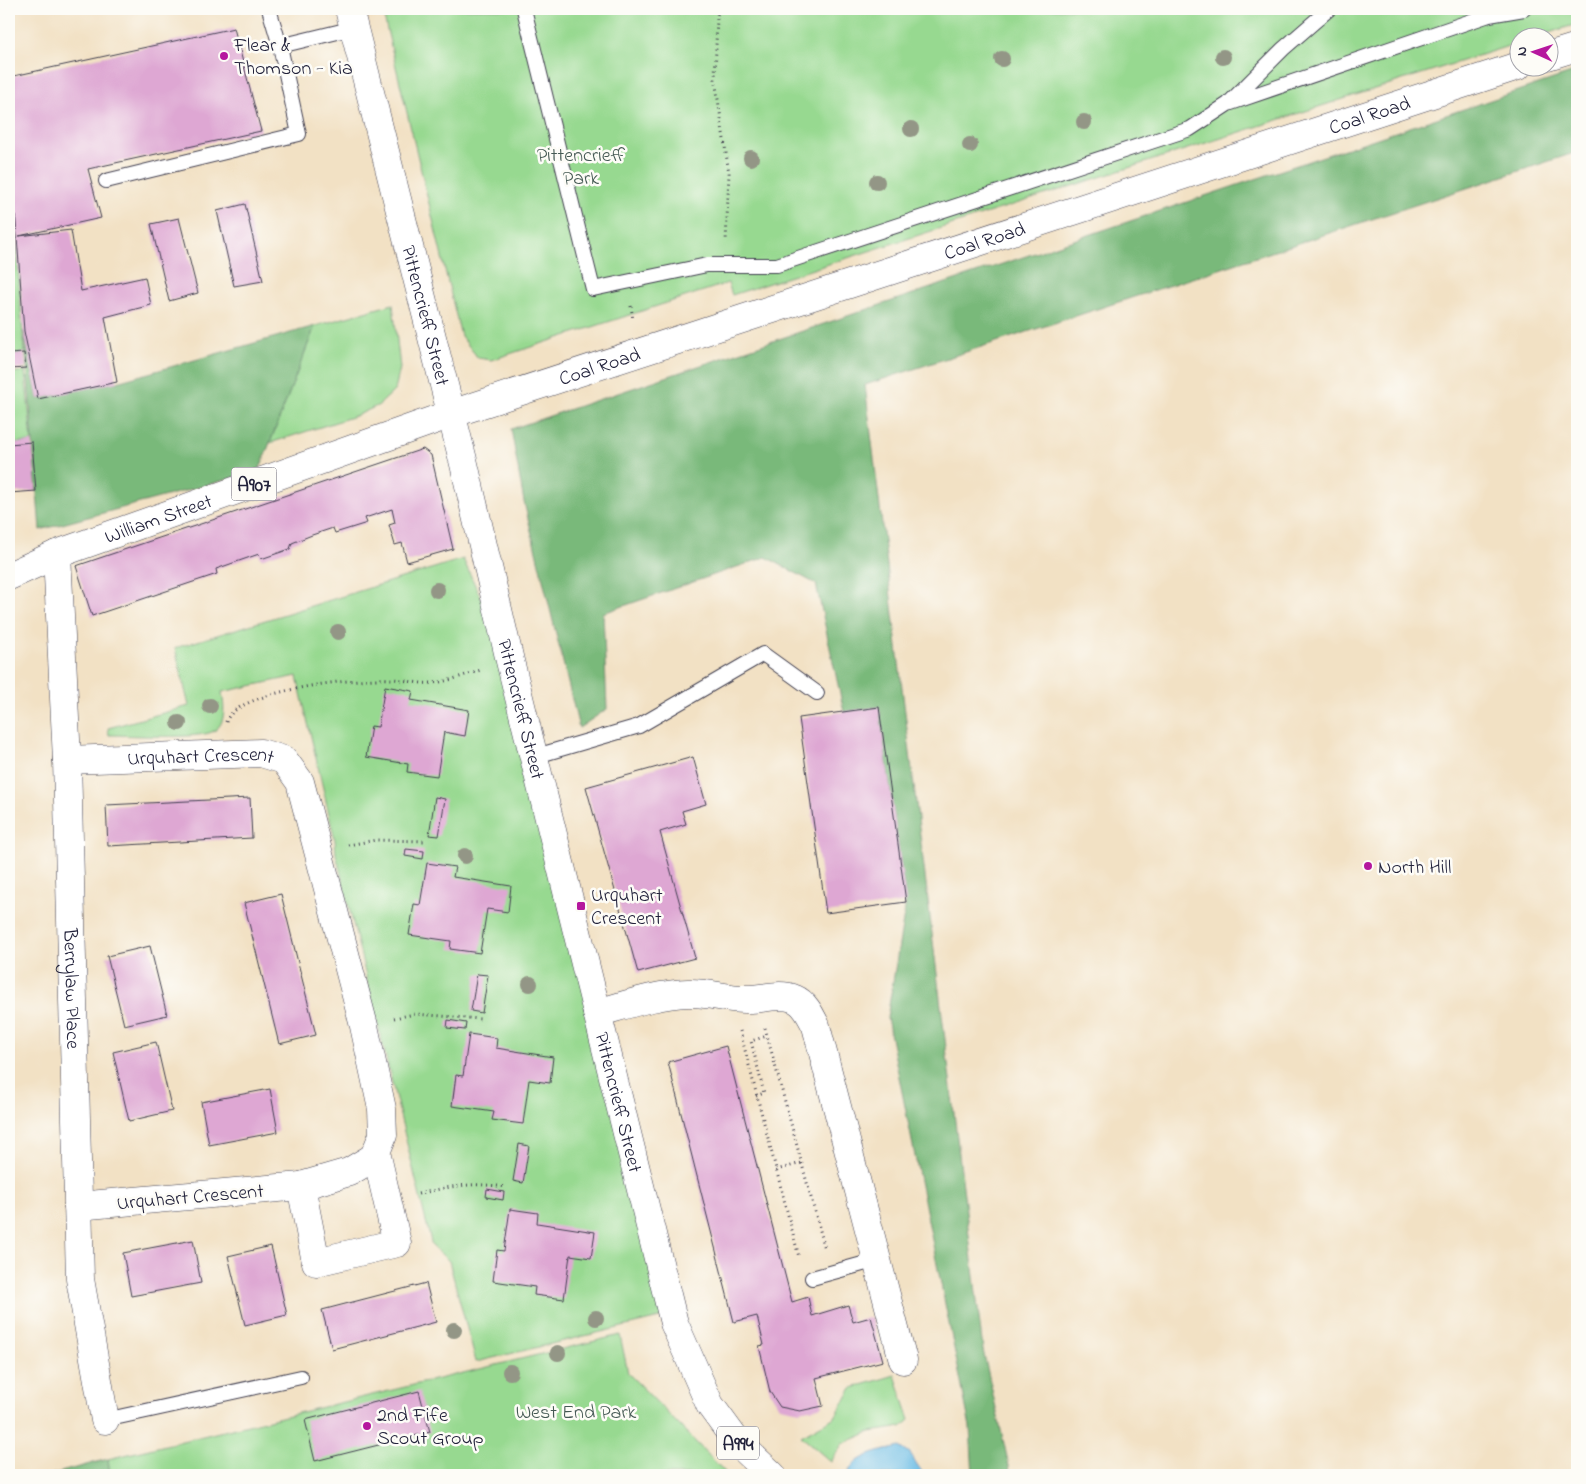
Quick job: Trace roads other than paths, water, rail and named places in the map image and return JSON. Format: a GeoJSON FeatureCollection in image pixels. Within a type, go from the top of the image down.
{"type":"FeatureCollection","features":[{"type":"Feature","properties":{"kind":"street","name":"Pittencrieff Street"},"geometry":{"type":"LineString","coordinates":[[351,18],[451,414],[674,1323],[710,1405],[737,1442],[772,1475]]}},
{"type":"Feature","properties":{"kind":"street"},"geometry":{"type":"LineString","coordinates":[[1558,53],[1577,47]]}},
{"type":"Feature","properties":{"kind":"street","name":"Coal Road"},"geometry":{"type":"LineString","coordinates":[[451,414],[1508,69]]}},
{"type":"Feature","properties":{"kind":"street","name":"William Street"},"geometry":{"type":"LineString","coordinates":[[9,576],[56,554],[451,414]]}},
{"type":"Feature","properties":{"kind":"street","name":"Berrylaw Place"},"geometry":{"type":"LineString","coordinates":[[56,554],[67,760],[80,1280],[105,1420]]}},
{"type":"Feature","properties":{"kind":"street","name":"Urquhart Crescent"},"geometry":{"type":"LineString","coordinates":[[67,760],[261,753],[284,760],[300,782],[319,851],[364,1026],[382,1109],[383,1135],[374,1157],[349,1172],[302,1186],[78,1206]]}},
{"type":"Feature","properties":{"kind":"street"},"geometry":{"type":"LineString","coordinates":[[597,1013],[689,992],[732,999],[771,996],[795,999],[808,1011],[816,1026],[903,1360]]}},
{"type":"Feature","properties":{"kind":"street","name":"Urquhart Crescent"},"geometry":{"type":"LineString","coordinates":[[302,1186],[316,1262],[397,1242],[376,1152]]}},
{"type":"Feature","properties":{"kind":"lane"},"geometry":{"type":"LineString","coordinates":[[106,181],[299,134],[280,46],[269,9]]}},
{"type":"Feature","properties":{"kind":"lane"},"geometry":{"type":"LineString","coordinates":[[524,9],[593,289],[625,284],[707,265],[777,265],[1190,129],[1228,104],[1283,49],[1329,9]]}},
{"type":"Feature","properties":{"kind":"lane"},"geometry":{"type":"LineString","coordinates":[[1228,104],[1489,15],[1524,9]]}},
{"type":"Feature","properties":{"kind":"lane"},"geometry":{"type":"LineString","coordinates":[[280,46],[351,18]]}},
{"type":"Feature","properties":{"kind":"lane"},"geometry":{"type":"LineString","coordinates":[[534,757],[639,726],[763,654],[817,693]]}},
{"type":"Feature","properties":{"kind":"lane"},"geometry":{"type":"LineString","coordinates":[[812,1278],[878,1260]]}},
{"type":"Feature","properties":{"kind":"lane"},"geometry":{"type":"LineString","coordinates":[[105,1420],[300,1377]]}},
{"type":"Feature","properties":{"kind":"water"},"geometry":{"type":"Polygon","coordinates":[[[900,1447],[910,1454],[924,1475],[850,1475],[849,1471],[853,1465],[865,1457],[900,1447]]]}},
{"type":"Feature","properties":{"kind":"place","name":"Flear & Thomson - Kia"},"geometry":{"type":"Point","coordinates":[224,56]}},
{"type":"Feature","properties":{"kind":"place","name":"North Hill"},"geometry":{"type":"Point","coordinates":[1368,866]}},
{"type":"Feature","properties":{"kind":"place","name":"Urquhart Crescent"},"geometry":{"type":"Point","coordinates":[581,906]}},
{"type":"Feature","properties":{"kind":"place","name":"2nd Fife Scout Group"},"geometry":{"type":"Point","coordinates":[367,1426]}},
{"type":"Feature","properties":{"kind":"park label","name":"Pittencrieff Park"},"geometry":{"type":"Point","coordinates":[581,166]}},
{"type":"Feature","properties":{"kind":"park label","name":"West End Park"},"geometry":{"type":"Point","coordinates":[576,1411]}}]}
